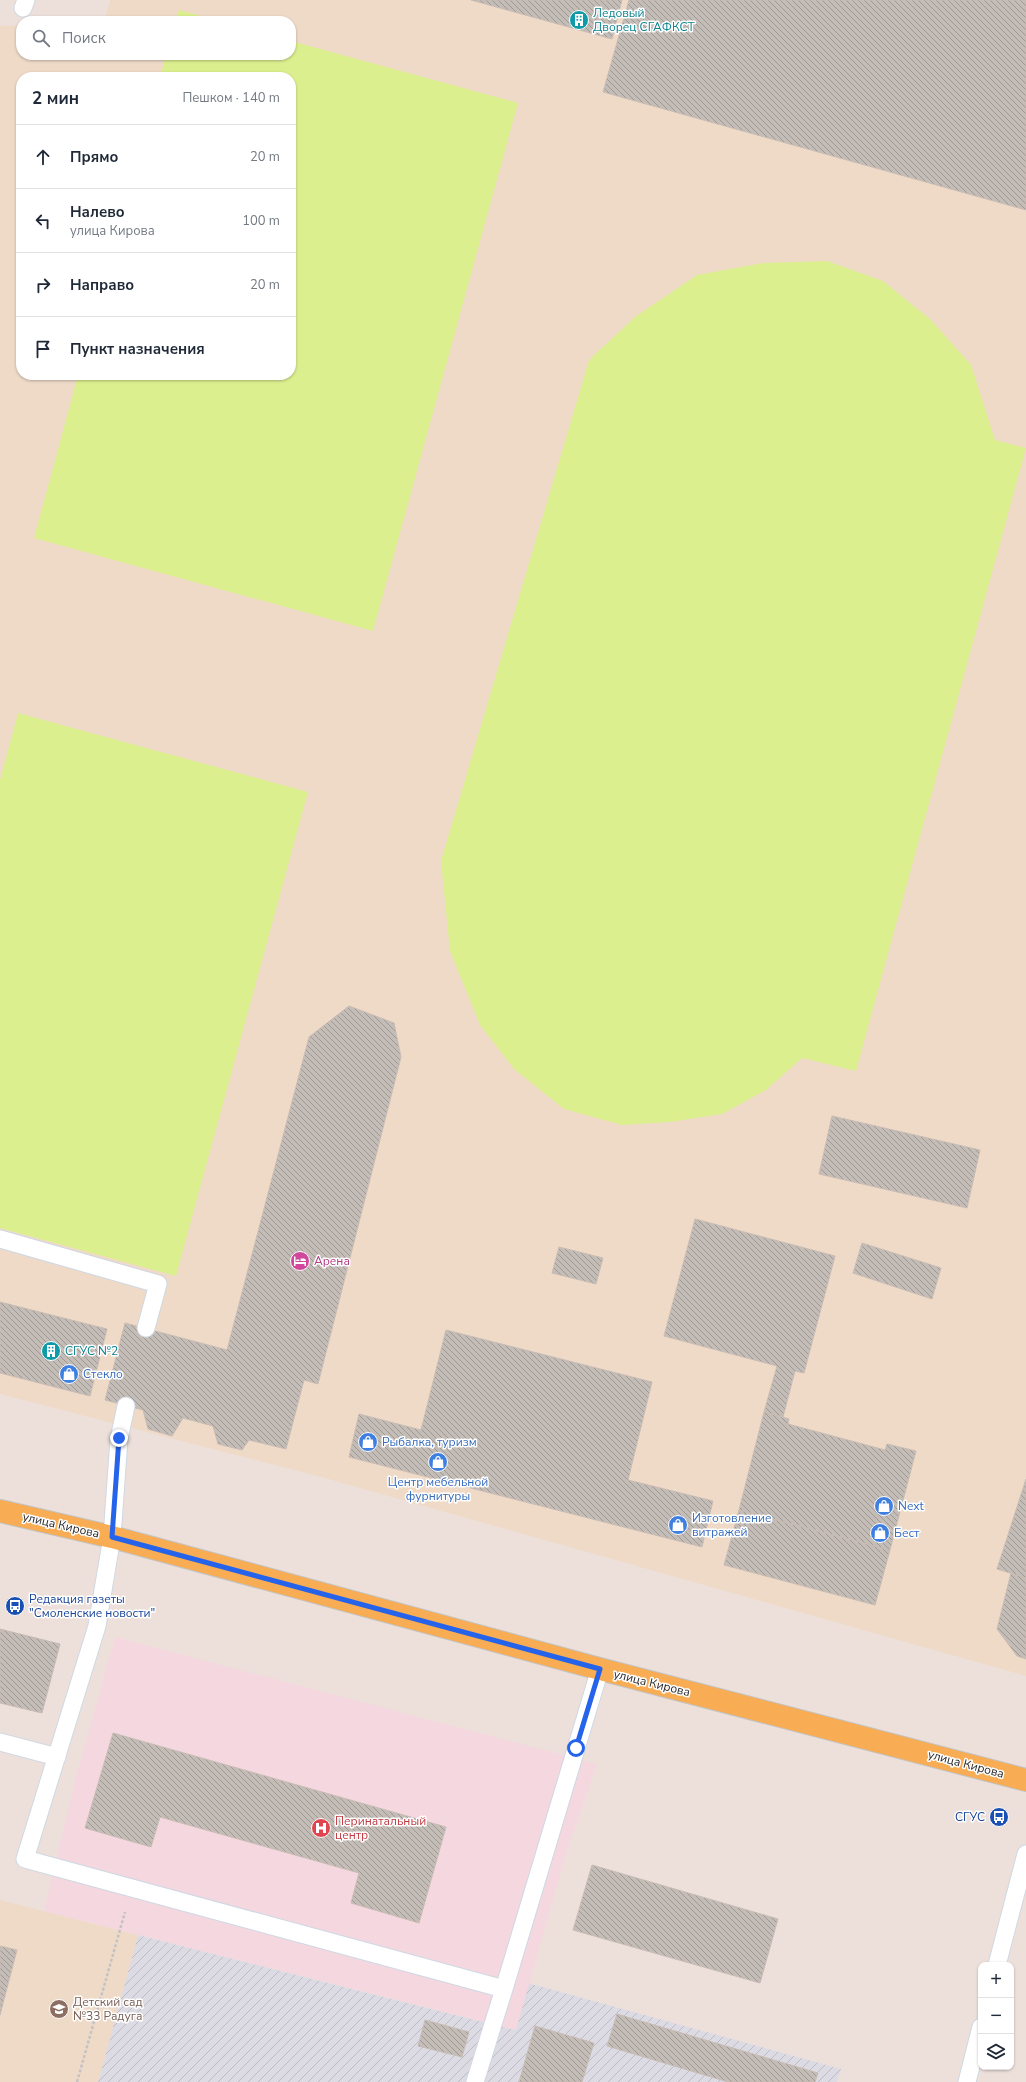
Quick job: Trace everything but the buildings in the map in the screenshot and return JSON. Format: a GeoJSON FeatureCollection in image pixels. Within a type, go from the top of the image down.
{"type":"FeatureCollection","features":[{"type":"Feature","properties":{"kind":"main road","name":"улица Кирова"},"geometry":{"type":"LineString","coordinates":[[0,1511],[112,1537],[600,1669],[1026,1780]]}},
{"type":"Feature","properties":{"kind":"lane"},"geometry":{"type":"LineString","coordinates":[[0,1239],[158,1284],[146,1328]]}},
{"type":"Feature","properties":{"kind":"lane"},"geometry":{"type":"LineString","coordinates":[[126,1406],[119,1438],[112,1537],[97,1626],[25,1859],[504,1989]]}},
{"type":"Feature","properties":{"kind":"lane"},"geometry":{"type":"LineString","coordinates":[[475,2082],[600,1669]]}},
{"type":"Feature","properties":{"kind":"lane"},"geometry":{"type":"LineString","coordinates":[[0,1742],[57,1757]]}},
{"type":"Feature","properties":{"kind":"lane"},"geometry":{"type":"LineString","coordinates":[[998,1962],[1026,1854]]}},
{"type":"Feature","properties":{"kind":"lane"},"geometry":{"type":"LineString","coordinates":[[967,2082],[979,2034]]}},
{"type":"Feature","properties":{"kind":"path"},"geometry":{"type":"LineString","coordinates":[[77,2082],[131,1888]]}},
{"type":"Feature","properties":{"kind":"shaded area"},"geometry":{"type":"Polygon","coordinates":[[[110,0],[1026,0],[1026,1676],[321,1477],[0,1394],[0,26],[16,25],[16,60],[296,60],[296,16],[106,16],[110,0]]]}},
{"type":"Feature","properties":{"kind":"shaded area"},"geometry":{"type":"Polygon","coordinates":[[[115,1637],[597,1764],[565,1857],[516,2030],[44,1911],[74,1784],[115,1637]]]}},
{"type":"Feature","properties":{"kind":"shaded area","name":"Детский сад №33 Радуга"},"geometry":{"type":"Polygon","coordinates":[[[0,1900],[138,1935],[98,2082],[0,2082],[0,1900]]]}},
{"type":"Feature","properties":{"kind":"shaded area"},"geometry":{"type":"Polygon","coordinates":[[[138,1935],[515,2030],[528,1983],[841,2069],[837,2082],[98,2082],[138,1935]]]}},
{"type":"Feature","properties":{"kind":"green space"},"geometry":{"type":"Polygon","coordinates":[[[179,10],[201,16],[177,16],[179,10]]]}},
{"type":"Feature","properties":{"kind":"green space"},"geometry":{"type":"Polygon","coordinates":[[[296,42],[518,103],[373,631],[34,538],[77,380],[296,380],[296,72],[161,72],[165,60],[296,60],[296,42]]]}},
{"type":"Feature","properties":{"kind":"green space"},"geometry":{"type":"Polygon","coordinates":[[[827,261],[883,281],[931,320],[971,365],[995,440],[1026,448],[856,1071],[802,1058],[766,1090],[722,1114],[670,1122],[622,1125],[564,1109],[514,1069],[480,1025],[450,951],[441,861],[589,360],[635,317],[697,275],[763,263],[827,261]]]}},
{"type":"Feature","properties":{"kind":"green space"},"geometry":{"type":"Polygon","coordinates":[[[18,713],[308,792],[176,1276],[0,1228],[0,780],[18,713]]]}},
{"type":"Feature","properties":{"kind":"place","name":"Ледовый Дворец СГАФКСТ"},"geometry":{"type":"Point","coordinates":[579,20]}},
{"type":"Feature","properties":{"kind":"place","name":"Арена"},"geometry":{"type":"Point","coordinates":[300,1261]}},
{"type":"Feature","properties":{"kind":"place","name":"СГУС №2"},"geometry":{"type":"Point","coordinates":[51,1351]}},
{"type":"Feature","properties":{"kind":"place","name":"Стекло"},"geometry":{"type":"Point","coordinates":[69,1374]}},
{"type":"Feature","properties":{"kind":"place","name":"Рыбалка, туризм"},"geometry":{"type":"Point","coordinates":[368,1442]}},
{"type":"Feature","properties":{"kind":"place","name":"Центр мебельной фурнитуры"},"geometry":{"type":"Point","coordinates":[438,1462]}},
{"type":"Feature","properties":{"kind":"place","name":"Next"},"geometry":{"type":"Point","coordinates":[884,1506]}},
{"type":"Feature","properties":{"kind":"place","name":"Изготовление витражей"},"geometry":{"type":"Point","coordinates":[678,1525]}},
{"type":"Feature","properties":{"kind":"place","name":"Бест"},"geometry":{"type":"Point","coordinates":[880,1533]}},
{"type":"Feature","properties":{"kind":"place","name":"Редакция газеты \"Смоленские новости\""},"geometry":{"type":"Point","coordinates":[15,1606]}},
{"type":"Feature","properties":{"kind":"place","name":"СГУС"},"geometry":{"type":"Point","coordinates":[999,1817]}},
{"type":"Feature","properties":{"kind":"place","name":"Перинатальный центр"},"geometry":{"type":"Point","coordinates":[321,1828]}},
{"type":"Feature","properties":{"kind":"place","name":"Детский сад №33 Радуга"},"geometry":{"type":"Point","coordinates":[59,2009]}},
{"type":"Feature","properties":{"kind":"route"},"geometry":{"type":"LineString","coordinates":[[119,1438],[112,1537],[600,1669],[576,1748]]}}]}
